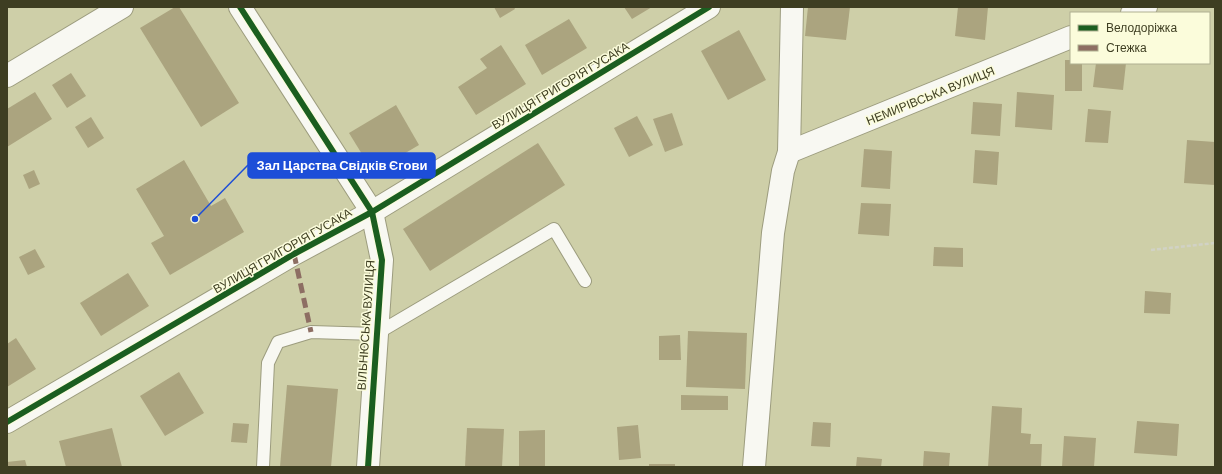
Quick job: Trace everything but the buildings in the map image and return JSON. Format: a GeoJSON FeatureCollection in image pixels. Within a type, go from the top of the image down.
{"type":"FeatureCollection","features":[{"type":"Feature","properties":{"kind":"street"},"geometry":{"type":"LineString","coordinates":[[7,76],[122,7]]}},
{"type":"Feature","properties":{"kind":"street","name":"ВІЛЬНЮСЬКА ВУЛИЦЯ"},"geometry":{"type":"LineString","coordinates":[[240,7],[372,212],[382,260],[368,467]]}},
{"type":"Feature","properties":{"kind":"street","name":"ВУЛИЦЯ ГРИГОРІЯ ГУСАКА"},"geometry":{"type":"LineString","coordinates":[[7,422],[294,254],[372,212],[709,7]]}},
{"type":"Feature","properties":{"kind":"street"},"geometry":{"type":"LineString","coordinates":[[754,467],[773,233],[783,171],[789,152],[792,7]]}},
{"type":"Feature","properties":{"kind":"street"},"geometry":{"type":"LineString","coordinates":[[1134,12],[1146,7]]}},
{"type":"Feature","properties":{"kind":"street","name":"НЕМИРІВСЬКА ВУЛИЦЯ"},"geometry":{"type":"LineString","coordinates":[[789,152],[1070,38]]}},
{"type":"Feature","properties":{"kind":"lane"},"geometry":{"type":"LineString","coordinates":[[263,467],[268,363],[278,342],[311,332],[376,334],[554,229],[585,281]]}},
{"type":"Feature","properties":{"kind":"path"},"geometry":{"type":"LineString","coordinates":[[1151,250],[1215,243]]}},
{"type":"Feature","properties":{"kind":"marked path"},"geometry":{"type":"LineString","coordinates":[[294,254],[311,332]]}},
{"type":"Feature","properties":{"kind":"cycle path"},"geometry":{"type":"LineString","coordinates":[[240,7],[372,212],[382,260],[368,467]]}},
{"type":"Feature","properties":{"kind":"cycle path"},"geometry":{"type":"LineString","coordinates":[[7,422],[294,254],[372,212],[709,7]]}},
{"type":"Feature","properties":{"kind":"place","name":"Зал Царства Свідків Єгови"},"geometry":{"type":"Point","coordinates":[195,219]}}]}
